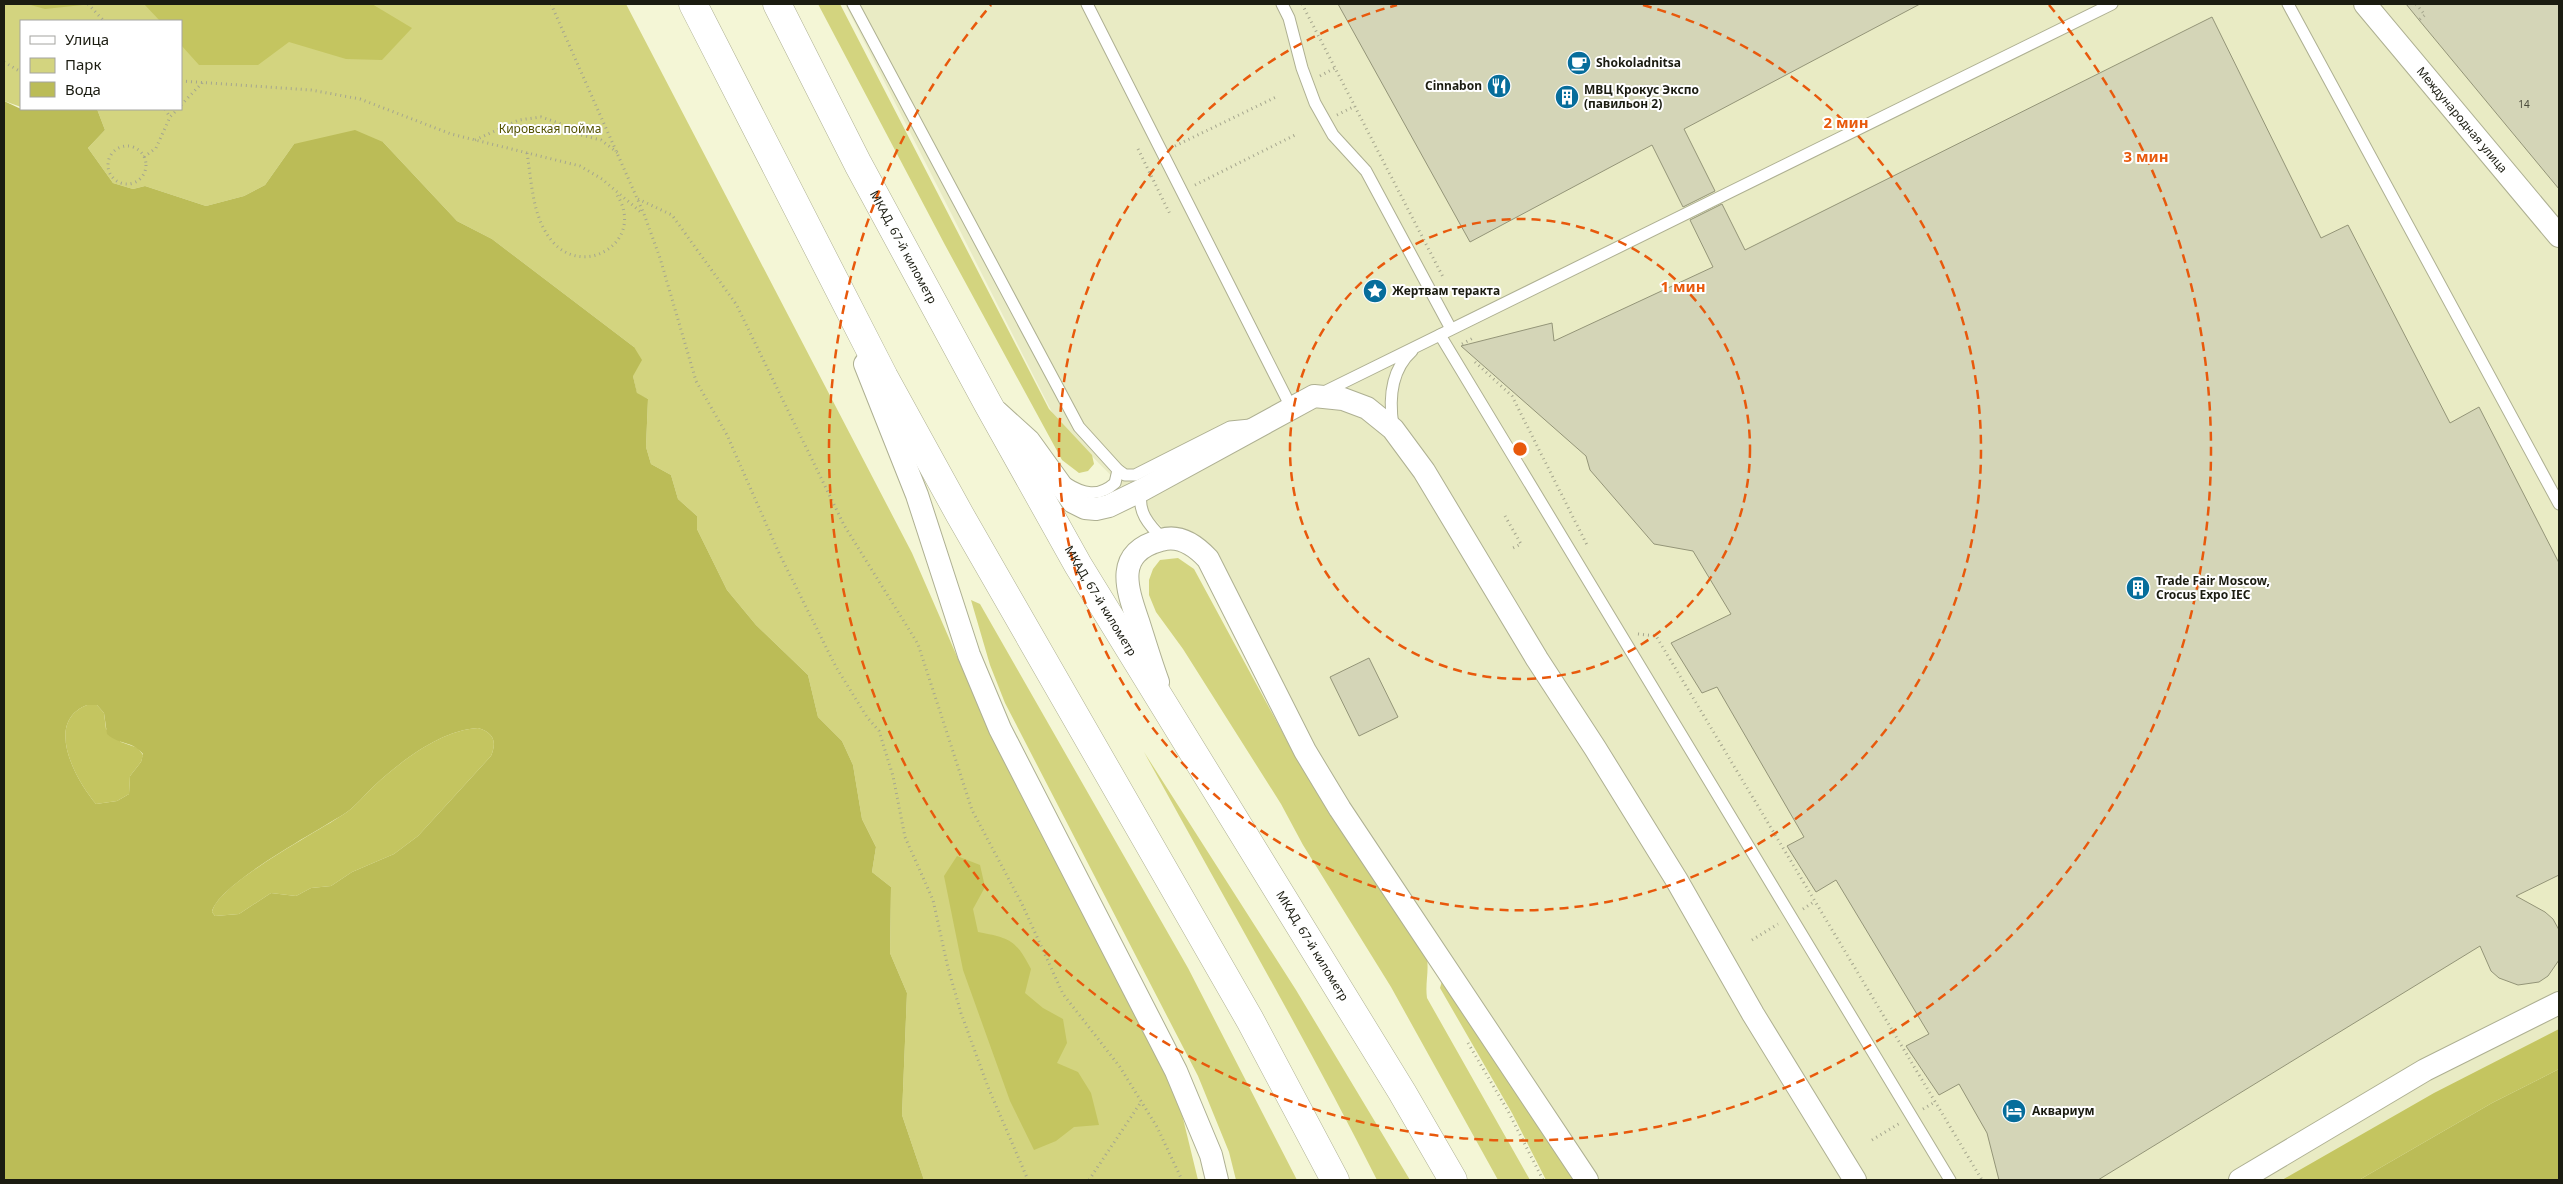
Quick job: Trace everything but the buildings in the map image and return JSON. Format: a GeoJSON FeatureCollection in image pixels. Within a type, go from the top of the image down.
{"type":"FeatureCollection","features":[{"type":"Feature","properties":{"kind":"highway"},"geometry":{"type":"LineString","coordinates":[[693,4],[884,377],[1250,1020],[1335,1180]]}},
{"type":"Feature","properties":{"kind":"highway","name":"МКАД, 67-й километр"},"geometry":{"type":"LineString","coordinates":[[777,4],[858,164],[1078,565],[1402,1092],[1453,1180]]}},
{"type":"Feature","properties":{"kind":"street","name":"Международная улица"},"geometry":{"type":"LineString","coordinates":[[2365,4],[2559,236]]}},
{"type":"Feature","properties":{"kind":"street"},"geometry":{"type":"LineString","coordinates":[[806,225],[883,406],[917,495],[970,655],[1000,729],[1176,1071],[1211,1155],[1217,1180]]}},
{"type":"Feature","properties":{"kind":"street"},"geometry":{"type":"LineString","coordinates":[[988,404],[1029,441],[1073,502],[1085,508],[1109,506],[1142,490],[1268,423],[1314,396],[1342,399],[1367,408],[1393,429],[1424,472],[1537,659],[1676,879],[1781,1061],[1855,1180]]}},
{"type":"Feature","properties":{"kind":"street"},"geometry":{"type":"LineString","coordinates":[[1166,707],[1126,580],[1127,570],[1134,555],[1147,544],[1164,539],[1178,539],[1190,544],[1208,559],[1305,751],[1335,801],[1587,1180]]}},
{"type":"Feature","properties":{"kind":"street"},"geometry":{"type":"LineString","coordinates":[[2240,1180],[2425,1070],[2559,1003]]}},
{"type":"Feature","properties":{"kind":"lane"},"geometry":{"type":"LineString","coordinates":[[853,4],[1078,427],[1118,470],[1125,475],[1135,475],[1230,427],[1268,423]]}},
{"type":"Feature","properties":{"kind":"lane"},"geometry":{"type":"LineString","coordinates":[[1087,4],[1292,409]]}},
{"type":"Feature","properties":{"kind":"lane"},"geometry":{"type":"LineString","coordinates":[[1282,4],[1289,18],[1302,68],[1315,103],[1333,134],[1366,171],[1451,329]]}},
{"type":"Feature","properties":{"kind":"lane"},"geometry":{"type":"LineString","coordinates":[[1314,396],[2112,4]]}},
{"type":"Feature","properties":{"kind":"lane"},"geometry":{"type":"LineString","coordinates":[[2288,4],[2559,504]]}},
{"type":"Feature","properties":{"kind":"lane"},"geometry":{"type":"LineString","coordinates":[[1440,335],[1950,1180]]}},
{"type":"Feature","properties":{"kind":"lane"},"geometry":{"type":"LineString","coordinates":[[1393,429],[1390,409],[1397,373],[1404,358],[1421,344]]}},
{"type":"Feature","properties":{"kind":"lane"},"geometry":{"type":"LineString","coordinates":[[1052,474],[1080,492],[1091,494],[1110,488],[1115,483],[1118,470]]}},
{"type":"Feature","properties":{"kind":"lane"},"geometry":{"type":"LineString","coordinates":[[1142,490],[1139,500],[1142,511],[1147,520],[1164,539]]}},
{"type":"Feature","properties":{"kind":"path"},"geometry":{"type":"LineString","coordinates":[[88,4],[103,20]]}},
{"type":"Feature","properties":{"kind":"path"},"geometry":{"type":"LineString","coordinates":[[551,4],[644,214],[660,258],[696,381],[727,435],[775,545],[836,667],[866,717],[879,731],[892,776],[905,837],[932,900],[961,1013],[988,1087],[1028,1180]]}},
{"type":"Feature","properties":{"kind":"path"},"geometry":{"type":"LineString","coordinates":[[1302,4],[1444,279]]}},
{"type":"Feature","properties":{"kind":"path"},"geometry":{"type":"LineString","coordinates":[[2416,4],[2425,15],[2419,20]]}},
{"type":"Feature","properties":{"kind":"path"},"geometry":{"type":"LineString","coordinates":[[4,62],[20,71]]}},
{"type":"Feature","properties":{"kind":"path"},"geometry":{"type":"LineString","coordinates":[[1314,79],[1335,68]]}},
{"type":"Feature","properties":{"kind":"path"},"geometry":{"type":"LineString","coordinates":[[182,81],[312,90],[360,99],[451,134],[580,166],[612,188],[644,214]]}},
{"type":"Feature","properties":{"kind":"path"},"geometry":{"type":"LineString","coordinates":[[182,104],[203,82]]}},
{"type":"Feature","properties":{"kind":"path"},"geometry":{"type":"LineString","coordinates":[[1174,146],[1276,97]]}},
{"type":"Feature","properties":{"kind":"path"},"geometry":{"type":"LineString","coordinates":[[1333,117],[1355,106]]}},
{"type":"Feature","properties":{"kind":"path"},"geometry":{"type":"LineString","coordinates":[[166,110],[170,117]]}},
{"type":"Feature","properties":{"kind":"path"},"geometry":{"type":"LineString","coordinates":[[144,157],[156,148],[170,117],[177,110]]}},
{"type":"Feature","properties":{"kind":"path"},"geometry":{"type":"LineString","coordinates":[[475,140],[519,120],[541,117],[577,134],[601,140],[618,153]]}},
{"type":"Feature","properties":{"kind":"path"},"geometry":{"type":"LineString","coordinates":[[1193,186],[1295,135]]}},
{"type":"Feature","properties":{"kind":"path"},"geometry":{"type":"LineString","coordinates":[[133,147],[144,157],[144,171],[135,182],[120,183],[110,173],[109,159],[119,148],[133,147]]}},
{"type":"Feature","properties":{"kind":"path"},"geometry":{"type":"LineString","coordinates":[[1138,149],[1170,214]]}},
{"type":"Feature","properties":{"kind":"path"},"geometry":{"type":"LineString","coordinates":[[527,153],[534,202],[543,226],[553,242],[568,253],[586,256],[599,255],[620,239],[626,218],[624,207],[612,188]]}},
{"type":"Feature","properties":{"kind":"path"},"geometry":{"type":"LineString","coordinates":[[638,199],[672,216],[736,304],[844,525],[918,644],[972,810],[1022,904],[1063,994],[1120,1066],[1157,1127],[1182,1180]]}},
{"type":"Feature","properties":{"kind":"path"},"geometry":{"type":"LineString","coordinates":[[1461,344],[1464,350]]}},
{"type":"Feature","properties":{"kind":"path"},"geometry":{"type":"LineString","coordinates":[[1474,361],[1512,396],[1588,548]]}},
{"type":"Feature","properties":{"kind":"path"},"geometry":{"type":"LineString","coordinates":[[1505,516],[1521,544],[1514,548]]}},
{"type":"Feature","properties":{"kind":"path"},"geometry":{"type":"LineString","coordinates":[[1629,634],[1656,636],[1982,1180]]}},
{"type":"Feature","properties":{"kind":"path"},"geometry":{"type":"LineString","coordinates":[[1464,1035],[1508,1111],[1543,1180]]}},
{"type":"Feature","properties":{"kind":"path"},"geometry":{"type":"LineString","coordinates":[[1088,1180],[1142,1102]]}},
{"type":"Feature","properties":{"kind":"shaded area"},"geometry":{"type":"Polygon","coordinates":[[[27,4],[92,4],[45,9],[27,4]]]}},
{"type":"Feature","properties":{"kind":"shaded area"},"geometry":{"type":"Polygon","coordinates":[[[144,4],[372,4],[412,28],[382,60],[346,59],[289,42],[258,65],[199,65],[182,46],[182,20],[159,20],[144,4]]]}},
{"type":"Feature","properties":{"kind":"shaded area"},"geometry":{"type":"Polygon","coordinates":[[[845,4],[2406,4],[2559,189],[2559,1054],[2332,1180],[1568,1180],[1194,559],[1056,420],[845,4]]]}},
{"type":"Feature","properties":{"kind":"shaded area"},"geometry":{"type":"Polygon","coordinates":[[[87,705],[97,705],[104,713],[106,729],[121,742],[138,748],[143,755],[141,762],[130,776],[129,794],[117,801],[96,804],[80,780],[68,752],[65,737],[67,724],[74,713],[87,705]]]}},
{"type":"Feature","properties":{"kind":"shaded area"},"geometry":{"type":"Polygon","coordinates":[[[478,728],[488,732],[493,738],[494,746],[491,756],[418,836],[394,854],[352,872],[331,886],[311,888],[296,896],[271,893],[239,914],[215,916],[212,912],[218,900],[232,887],[272,858],[347,812],[385,776],[422,748],[450,734],[478,728]]]}},
{"type":"Feature","properties":{"kind":"shaded area"},"geometry":{"type":"Polygon","coordinates":[[[957,856],[980,865],[985,887],[973,909],[978,932],[998,936],[1016,946],[1031,969],[1025,993],[1043,1008],[1063,1019],[1067,1043],[1057,1063],[1078,1072],[1091,1093],[1099,1125],[1074,1127],[1056,1141],[1034,1150],[1010,1101],[963,970],[944,876],[957,856]]]}},
{"type":"Feature","properties":{"kind":"shaded area"},"geometry":{"type":"Polygon","coordinates":[[[2559,1029],[2559,1069],[2492,1103],[2359,1180],[2282,1180],[2434,1093],[2559,1029]]]}},
{"type":"Feature","properties":{"kind":"green space","name":"Кировская пойма"},"geometry":{"type":"Polygon","coordinates":[[[4,4],[626,4],[912,553],[989,730],[1178,1098],[1198,1180],[924,1180],[902,1115],[907,993],[890,953],[891,887],[872,872],[876,847],[862,819],[853,765],[842,741],[818,717],[808,675],[756,625],[727,590],[697,529],[697,516],[678,499],[671,475],[651,464],[646,447],[648,399],[637,394],[633,376],[634,347],[492,239],[457,221],[383,142],[294,144],[265,185],[244,196],[206,206],[145,186],[133,189],[113,183],[88,148],[105,130],[97,110],[182,110],[182,20],[20,20],[20,107],[4,101],[4,4]]]}},
{"type":"Feature","properties":{"kind":"green space"},"geometry":{"type":"Polygon","coordinates":[[[818,4],[840,4],[1049,409],[1092,455],[1094,464],[1088,471],[1079,473],[1062,460],[945,245],[818,4]]]}},
{"type":"Feature","properties":{"kind":"green space"},"geometry":{"type":"Polygon","coordinates":[[[1178,558],[1194,569],[1292,750],[1332,818],[1427,958],[1427,998],[1530,1180],[1498,1180],[1391,987],[1303,845],[1281,804],[1183,649],[1156,612],[1149,595],[1149,580],[1153,569],[1160,560],[1178,558]]]}},
{"type":"Feature","properties":{"kind":"green space"},"geometry":{"type":"Polygon","coordinates":[[[971,600],[980,604],[1188,968],[1297,1180],[1236,1180],[1229,1152],[1198,1076],[1005,703],[990,665],[971,600]]]}},
{"type":"Feature","properties":{"kind":"green space"},"geometry":{"type":"Polygon","coordinates":[[[1144,752],[1296,990],[1410,1180],[1377,1180],[1292,1019],[1144,752]]]}},
{"type":"Feature","properties":{"kind":"green space"},"geometry":{"type":"Polygon","coordinates":[[[1442,981],[1574,1180],[1546,1180],[1512,1113],[1440,988],[1442,981]]]}},
{"type":"Feature","properties":{"kind":"water"},"geometry":{"type":"Polygon","coordinates":[[[4,101],[20,110],[97,110],[105,130],[88,148],[113,183],[133,189],[145,186],[206,206],[244,196],[265,185],[294,144],[355,130],[383,142],[457,221],[492,239],[634,347],[642,360],[633,376],[637,393],[648,399],[646,447],[651,464],[671,475],[678,499],[697,516],[697,529],[727,590],[756,625],[808,675],[818,717],[842,741],[853,765],[862,819],[876,847],[872,872],[891,887],[890,953],[907,993],[902,1115],[924,1180],[4,1180],[4,101]],[[87,705],[74,713],[67,724],[65,737],[73,766],[96,804],[117,801],[129,794],[130,776],[141,762],[143,754],[135,747],[116,740],[107,734],[104,713],[97,705],[87,705]],[[478,728],[450,734],[422,748],[385,776],[347,812],[271,858],[231,887],[218,900],[212,912],[215,916],[239,914],[271,893],[296,896],[311,888],[331,886],[352,872],[394,854],[418,836],[491,756],[494,746],[493,738],[488,732],[478,728]]]}},
{"type":"Feature","properties":{"kind":"water"},"geometry":{"type":"Polygon","coordinates":[[[2559,1069],[2559,1180],[2359,1180],[2492,1103],[2559,1069]]]}},
{"type":"Feature","properties":{"kind":"place","name":"Shokoladnitsa"},"geometry":{"type":"Point","coordinates":[1579,63]}},
{"type":"Feature","properties":{"kind":"place","name":"Cinnabon"},"geometry":{"type":"Point","coordinates":[1499,86]}},
{"type":"Feature","properties":{"kind":"place","name":"МВЦ Крокус Экспо (павильон 2)"},"geometry":{"type":"Point","coordinates":[1567,97]}},
{"type":"Feature","properties":{"kind":"place","name":"Жертвам теракта"},"geometry":{"type":"Point","coordinates":[1375,291]}},
{"type":"Feature","properties":{"kind":"place","name":"Trade Fair Moscow, Crocus Expo IEC"},"geometry":{"type":"Point","coordinates":[2138,588]}},
{"type":"Feature","properties":{"kind":"place","name":"Аквариум"},"geometry":{"type":"Point","coordinates":[2014,1111]}}]}
